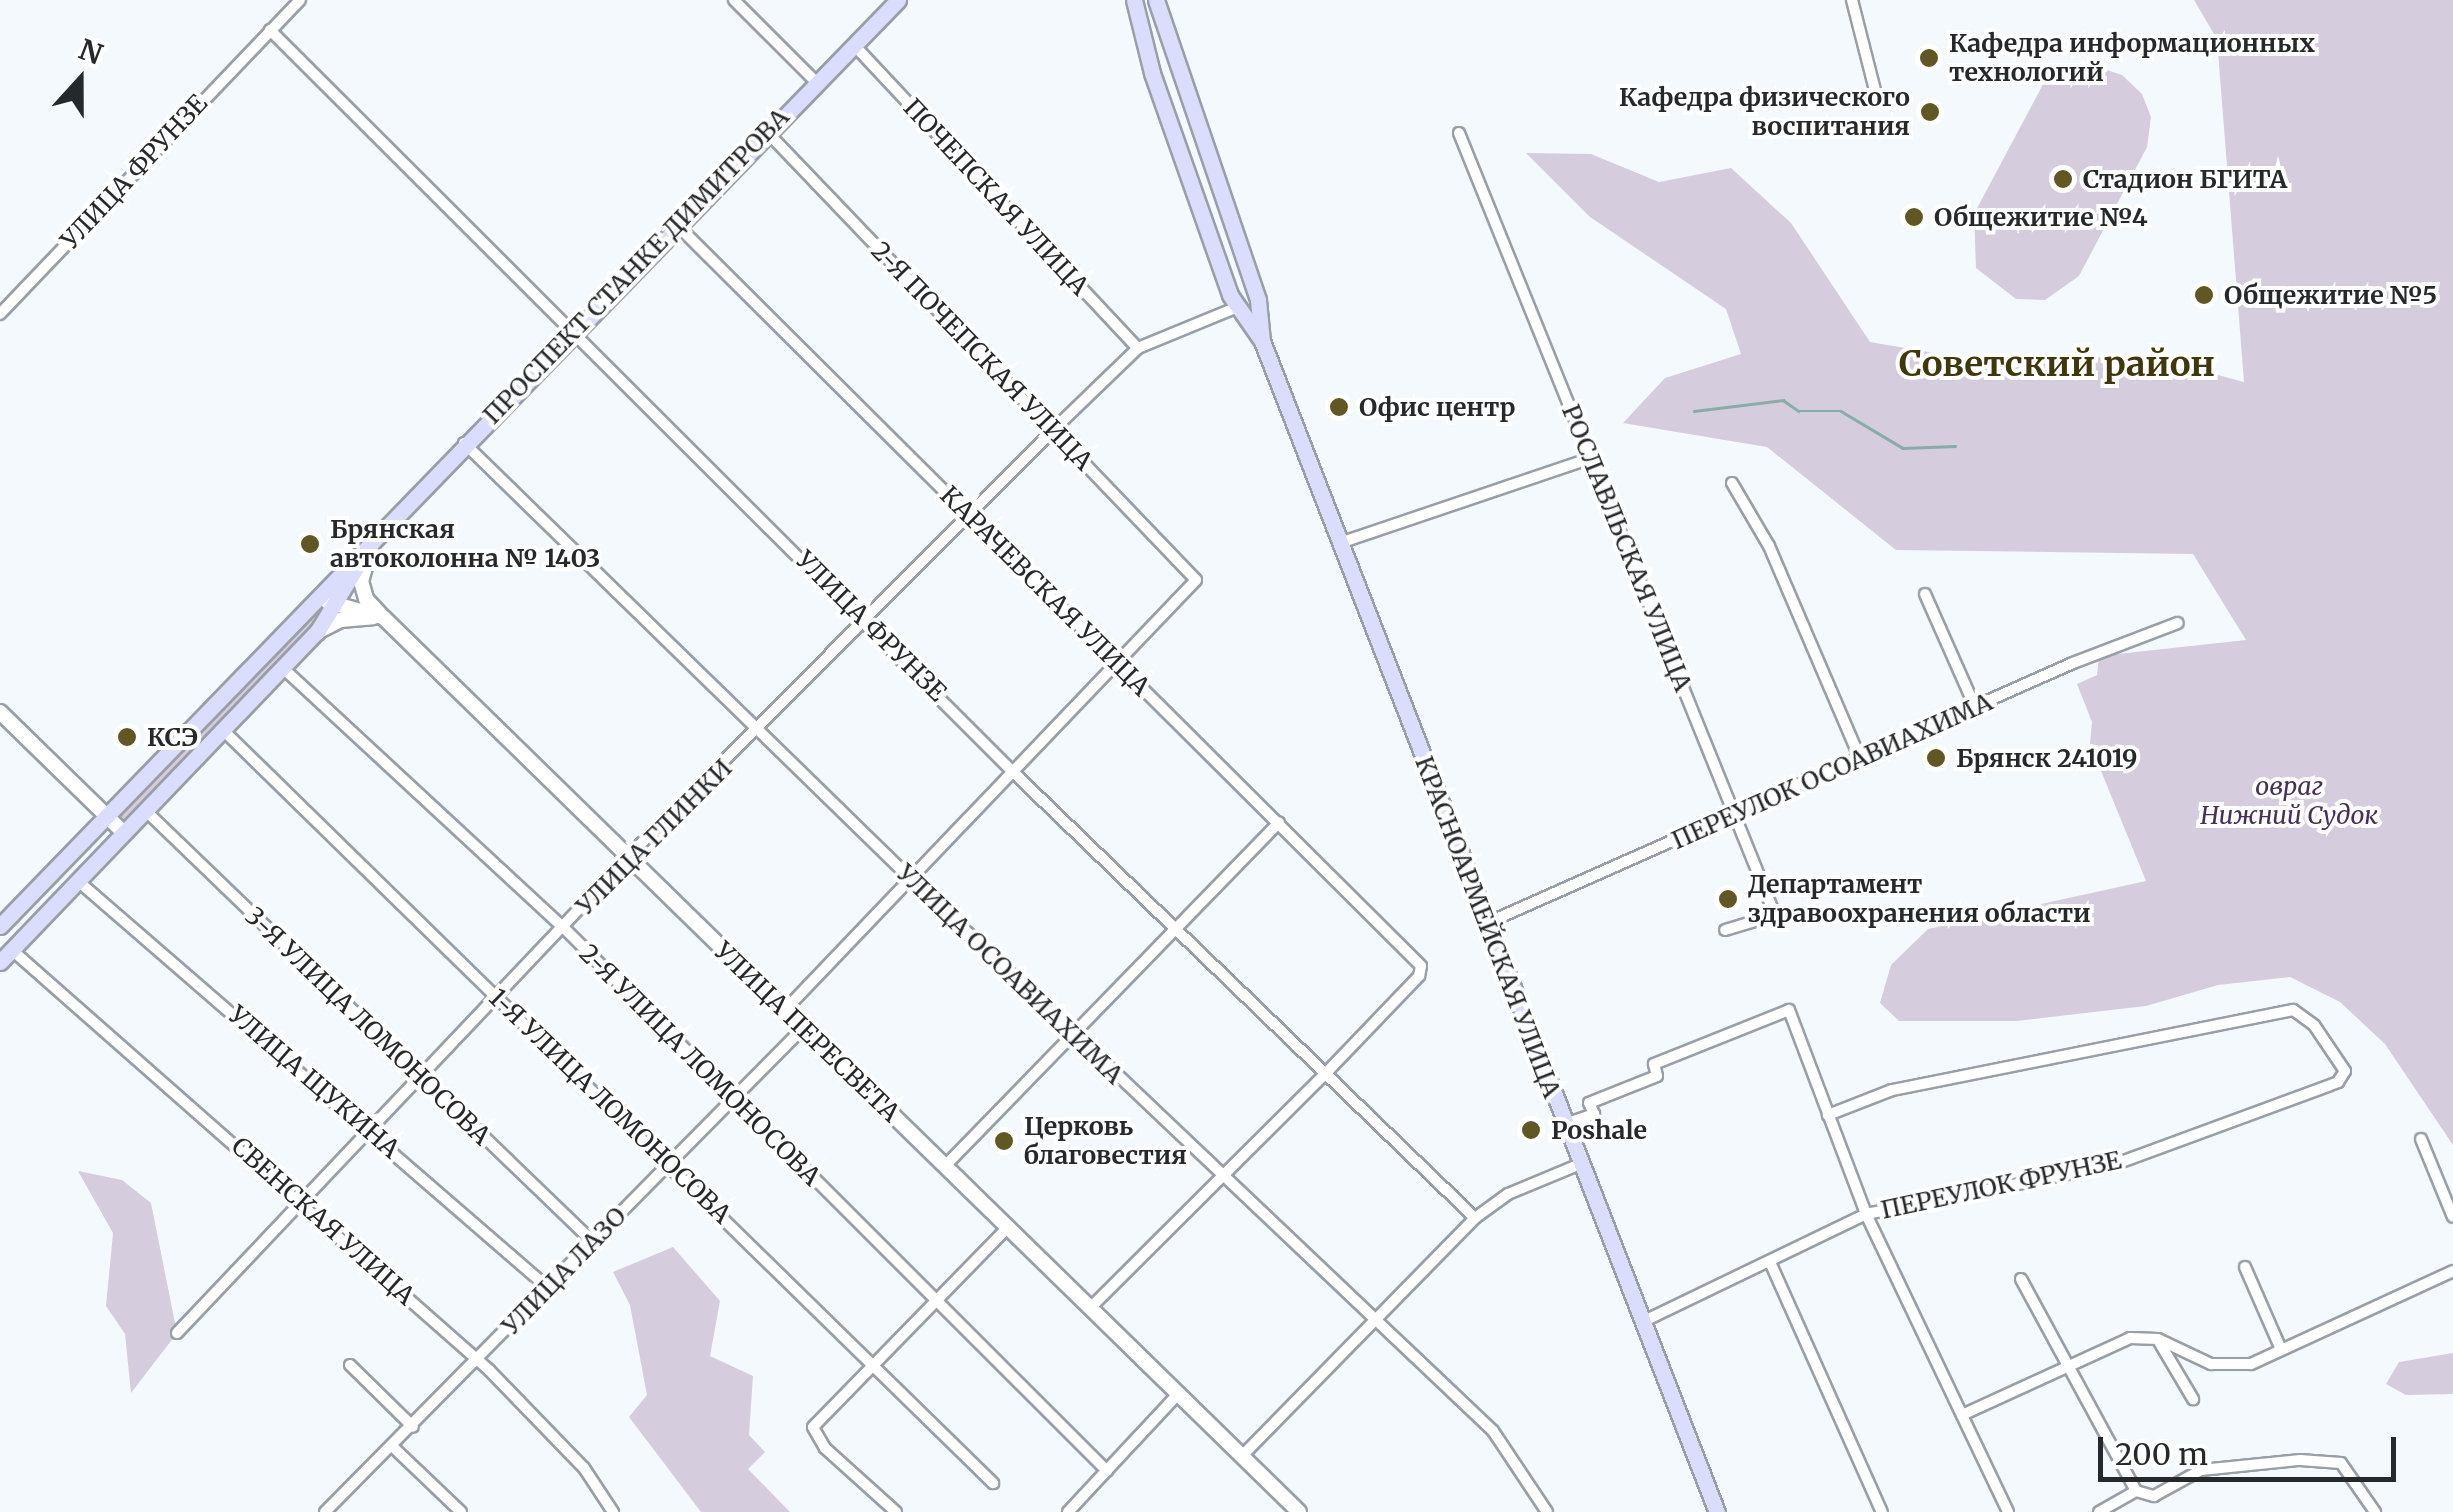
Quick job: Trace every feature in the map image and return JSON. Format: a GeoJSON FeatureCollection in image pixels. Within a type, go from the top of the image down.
{"type":"FeatureCollection","features":[{"type":"Feature","properties":{"kind":"main road","name":"ПРОСПЕКТ СТАНКЕ ДИМИТРОВА"},"geometry":{"type":"LineString","coordinates":[[0,926],[463,443],[898,0]]}},
{"type":"Feature","properties":{"kind":"main road"},"geometry":{"type":"LineString","coordinates":[[1134,0],[1152,73],[1235,308],[1262,341]]}},
{"type":"Feature","properties":{"kind":"main road"},"geometry":{"type":"LineString","coordinates":[[1156,0],[1258,300],[1262,341]]}},
{"type":"Feature","properties":{"kind":"main road","name":"КРАСНОАРМЕЙСКАЯ УЛИЦА"},"geometry":{"type":"LineString","coordinates":[[1262,341],[1717,1512]]}},
{"type":"Feature","properties":{"kind":"main road","name":"ПРОСПЕКТ СТАНКЕ ДИМИТРОВА"},"geometry":{"type":"LineString","coordinates":[[6,956],[317,632],[376,533]]}},
{"type":"Feature","properties":{"kind":"main road","name":"УЛИЦА ПЕРЕСВЕТА"},"geometry":{"type":"LineString","coordinates":[[376,533],[362,581],[366,599],[1298,1512]]}},
{"type":"Feature","properties":{"kind":"main road"},"geometry":{"type":"LineString","coordinates":[[302,615],[336,602],[384,618]]}},
{"type":"Feature","properties":{"kind":"main road"},"geometry":{"type":"LineString","coordinates":[[317,632],[352,617],[384,618]]}},
{"type":"Feature","properties":{"kind":"main road"},"geometry":{"type":"LineString","coordinates":[[0,712],[124,834]]}},
{"type":"Feature","properties":{"kind":"street","name":"УЛИЦА ФРУНЗЕ"},"geometry":{"type":"LineString","coordinates":[[0,314],[300,0]]}},
{"type":"Feature","properties":{"kind":"street"},"geometry":{"type":"LineString","coordinates":[[734,0],[816,82]]}},
{"type":"Feature","properties":{"kind":"street"},"geometry":{"type":"LineString","coordinates":[[1852,0],[1875,90]]}},
{"type":"Feature","properties":{"kind":"street","name":"УЛИЦА ФРУНЗЕ"},"geometry":{"type":"LineString","coordinates":[[270,30],[867,621],[1013,772],[1475,1218]]}},
{"type":"Feature","properties":{"kind":"street","name":"ПОЧЕПСКАЯ УЛИЦА"},"geometry":{"type":"LineString","coordinates":[[854,45],[1138,348]]}},
{"type":"Feature","properties":{"kind":"street","name":"2-Я ПОЧЕПСКАЯ УЛИЦА"},"geometry":{"type":"LineString","coordinates":[[767,132],[1196,580],[1118,663]]}},
{"type":"Feature","properties":{"kind":"street","name":"РОСЛАВЛЬСКАЯ УЛИЦА"},"geometry":{"type":"LineString","coordinates":[[1460,133],[1775,914],[1726,930]]}},
{"type":"Feature","properties":{"kind":"street","name":"КАРАЧЕВСКАЯ УЛИЦА"},"geometry":{"type":"LineString","coordinates":[[676,224],[1416,955],[1419,976],[1327,1072]]}},
{"type":"Feature","properties":{"kind":"street"},"geometry":{"type":"LineString","coordinates":[[1138,348],[1235,308]]}},
{"type":"Feature","properties":{"kind":"street","name":"УЛИЦА ГЛИНКИ"},"geometry":{"type":"LineString","coordinates":[[177,1333],[628,857],[760,730],[1138,348]]}},
{"type":"Feature","properties":{"kind":"street","name":"УЛИЦА ОСОАВИАХИМА"},"geometry":{"type":"LineString","coordinates":[[463,443],[910,879],[1492,1431],[1547,1512]]}},
{"type":"Feature","properties":{"kind":"street"},"geometry":{"type":"LineString","coordinates":[[1340,543],[1590,458]]}},
{"type":"Feature","properties":{"kind":"street"},"geometry":{"type":"LineString","coordinates":[[1732,483],[1769,546],[1860,758]]}},
{"type":"Feature","properties":{"kind":"street"},"geometry":{"type":"LineString","coordinates":[[1925,594],[1975,707]]}},
{"type":"Feature","properties":{"kind":"street","name":"ПЕРЕУЛОК ОСОАВИАХИМА"},"geometry":{"type":"LineString","coordinates":[[1487,923],[1975,707],[2178,622]]}},
{"type":"Feature","properties":{"kind":"street"},"geometry":{"type":"LineString","coordinates":[[786,1010],[1118,663]]}},
{"type":"Feature","properties":{"kind":"street","name":"2-Я УЛИЦА ЛОМОНОСОВА"},"geometry":{"type":"LineString","coordinates":[[284,669],[564,928],[1107,1471]]}},
{"type":"Feature","properties":{"kind":"street","name":"1-Я УЛИЦА ЛОМОНОСОВА"},"geometry":{"type":"LineString","coordinates":[[224,731],[875,1362],[993,1483]]}},
{"type":"Feature","properties":{"kind":"street","name":"3-Я УЛИЦА ЛОМОНОСОВА"},"geometry":{"type":"LineString","coordinates":[[146,810],[592,1241]]}},
{"type":"Feature","properties":{"kind":"street"},"geometry":{"type":"LineString","coordinates":[[944,1166],[1280,822]]}},
{"type":"Feature","properties":{"kind":"street","name":"УЛИЦА ЩУКИНА"},"geometry":{"type":"LineString","coordinates":[[78,881],[372,1130],[547,1287]]}},
{"type":"Feature","properties":{"kind":"street","name":"СВЕНСКАЯ УЛИЦА"},"geometry":{"type":"LineString","coordinates":[[6,956],[301,1200],[476,1361],[584,1468],[613,1512]]}},
{"type":"Feature","properties":{"kind":"street"},"geometry":{"type":"LineString","coordinates":[[1565,1124],[1594,1114],[1589,1103],[1657,1076],[1654,1064],[1789,1010],[1866,1214],[2008,1512]]}},
{"type":"Feature","properties":{"kind":"street","name":"ПЕРЕУЛОК ФРУНЗЕ"},"geometry":{"type":"LineString","coordinates":[[1642,1322],[1866,1214],[2112,1165],[2338,1082],[2345,1071],[2314,1025],[2293,1010],[1892,1090],[1828,1116]]}},
{"type":"Feature","properties":{"kind":"street","name":"УЛИЦА ЛАЗО"},"geometry":{"type":"LineString","coordinates":[[325,1512],[414,1427],[803,1028]]}},
{"type":"Feature","properties":{"kind":"street"},"geometry":{"type":"LineString","coordinates":[[1090,1308],[1327,1072]]}},
{"type":"Feature","properties":{"kind":"street"},"geometry":{"type":"LineString","coordinates":[[2421,1139],[2453,1217]]}},
{"type":"Feature","properties":{"kind":"street"},"geometry":{"type":"LineString","coordinates":[[1242,1456],[1475,1218],[1508,1194],[1580,1164]]}},
{"type":"Feature","properties":{"kind":"street"},"geometry":{"type":"LineString","coordinates":[[896,1512],[825,1448],[813,1427],[1007,1228]]}},
{"type":"Feature","properties":{"kind":"street"},"geometry":{"type":"LineString","coordinates":[[1770,1262],[1882,1512]]}},
{"type":"Feature","properties":{"kind":"street"},"geometry":{"type":"LineString","coordinates":[[2245,1267],[2280,1346]]}},
{"type":"Feature","properties":{"kind":"street"},"geometry":{"type":"LineString","coordinates":[[1962,1416],[2130,1338],[2158,1339],[2211,1364],[2251,1364],[2280,1346],[2453,1271]]}},
{"type":"Feature","properties":{"kind":"street"},"geometry":{"type":"LineString","coordinates":[[2020,1279],[2136,1491]]}},
{"type":"Feature","properties":{"kind":"street"},"geometry":{"type":"LineString","coordinates":[[2158,1339],[2193,1399]]}},
{"type":"Feature","properties":{"kind":"street"},"geometry":{"type":"LineString","coordinates":[[350,1364],[414,1427]]}},
{"type":"Feature","properties":{"kind":"street"},"geometry":{"type":"LineString","coordinates":[[1068,1512],[1178,1394]]}},
{"type":"Feature","properties":{"kind":"street"},"geometry":{"type":"LineString","coordinates":[[392,1447],[461,1512]]}},
{"type":"Feature","properties":{"kind":"street"},"geometry":{"type":"LineString","coordinates":[[2099,1512],[2136,1491],[2154,1496],[2201,1470],[2341,1463],[2375,1512]]}},
{"type":"Feature","properties":{"kind":"green space","name":"овраг Нижний Судок"},"geometry":{"type":"Polygon","coordinates":[[[2194,0],[2453,0],[2453,1145],[2385,1044],[2340,1002],[2290,977],[2218,985],[2146,1006],[2016,1021],[1899,1021],[1880,1003],[1891,965],[1928,929],[2146,881],[2090,744],[2092,722],[2077,684],[2097,675],[2099,656],[2246,640],[2193,554],[1896,550],[1767,447],[1623,423],[1665,378],[1741,354],[1726,309],[1590,217],[1526,153],[1591,154],[1659,182],[1731,168],[1791,223],[1870,342],[1969,359],[2150,357],[2244,382],[2217,39],[2194,0]]]}},
{"type":"Feature","properties":{"kind":"green space"},"geometry":{"type":"Polygon","coordinates":[[[2098,67],[2122,75],[2142,94],[2151,117],[2147,147],[2079,276],[2045,300],[2016,299],[1976,268],[1974,214],[2049,73],[2098,67]]]}},
{"type":"Feature","properties":{"kind":"green space"},"geometry":{"type":"Polygon","coordinates":[[[312,617],[315,624],[123,820],[120,814],[312,617]]]}},
{"type":"Feature","properties":{"kind":"green space"},"geometry":{"type":"Polygon","coordinates":[[[78,1171],[122,1180],[151,1203],[177,1333],[131,1393],[125,1334],[106,1306],[113,1233],[78,1171]]]}},
{"type":"Feature","properties":{"kind":"green space"},"geometry":{"type":"Polygon","coordinates":[[[673,1247],[720,1301],[710,1356],[753,1376],[749,1435],[765,1452],[748,1469],[790,1512],[701,1512],[629,1417],[647,1395],[630,1305],[613,1272],[673,1247]]]}},
{"type":"Feature","properties":{"kind":"green space"},"geometry":{"type":"Polygon","coordinates":[[[2453,1353],[2453,1394],[2406,1395],[2386,1384],[2399,1362],[2453,1353]]]}},
{"type":"Feature","properties":{"kind":"waterway"},"geometry":{"type":"LineString","coordinates":[[1694,411],[1783,400],[1799,411],[1841,411],[1903,448],[1955,446]]}},
{"type":"Feature","properties":{"kind":"place","name":"Кафедра информационных технологий"},"geometry":{"type":"Point","coordinates":[1929,58]}},
{"type":"Feature","properties":{"kind":"place","name":"Кафедра физического воспитания"},"geometry":{"type":"Point","coordinates":[1930,112]}},
{"type":"Feature","properties":{"kind":"place","name":"Стадион БГИТА"},"geometry":{"type":"Point","coordinates":[2063,179]}},
{"type":"Feature","properties":{"kind":"place","name":"Общежитие №4"},"geometry":{"type":"Point","coordinates":[1914,217]}},
{"type":"Feature","properties":{"kind":"place","name":"Общежитие №5"},"geometry":{"type":"Point","coordinates":[2204,295]}},
{"type":"Feature","properties":{"kind":"place","name":"Офис центр"},"geometry":{"type":"Point","coordinates":[1339,407]}},
{"type":"Feature","properties":{"kind":"place","name":"Брянская автоколонна № 1403"},"geometry":{"type":"Point","coordinates":[310,544]}},
{"type":"Feature","properties":{"kind":"place","name":"КСЭ"},"geometry":{"type":"Point","coordinates":[127,737]}},
{"type":"Feature","properties":{"kind":"place","name":"Брянск 241019"},"geometry":{"type":"Point","coordinates":[1936,758]}},
{"type":"Feature","properties":{"kind":"place","name":"Департамент здравоохранения области"},"geometry":{"type":"Point","coordinates":[1728,899]}},
{"type":"Feature","properties":{"kind":"place","name":"Poshale"},"geometry":{"type":"Point","coordinates":[1531,1130]}},
{"type":"Feature","properties":{"kind":"place","name":"Церковь благовестия"},"geometry":{"type":"Point","coordinates":[1004,1141]}},
{"type":"Feature","properties":{"kind":"district","name":"Советский район"},"geometry":{"type":"Point","coordinates":[2057,364]}}]}
